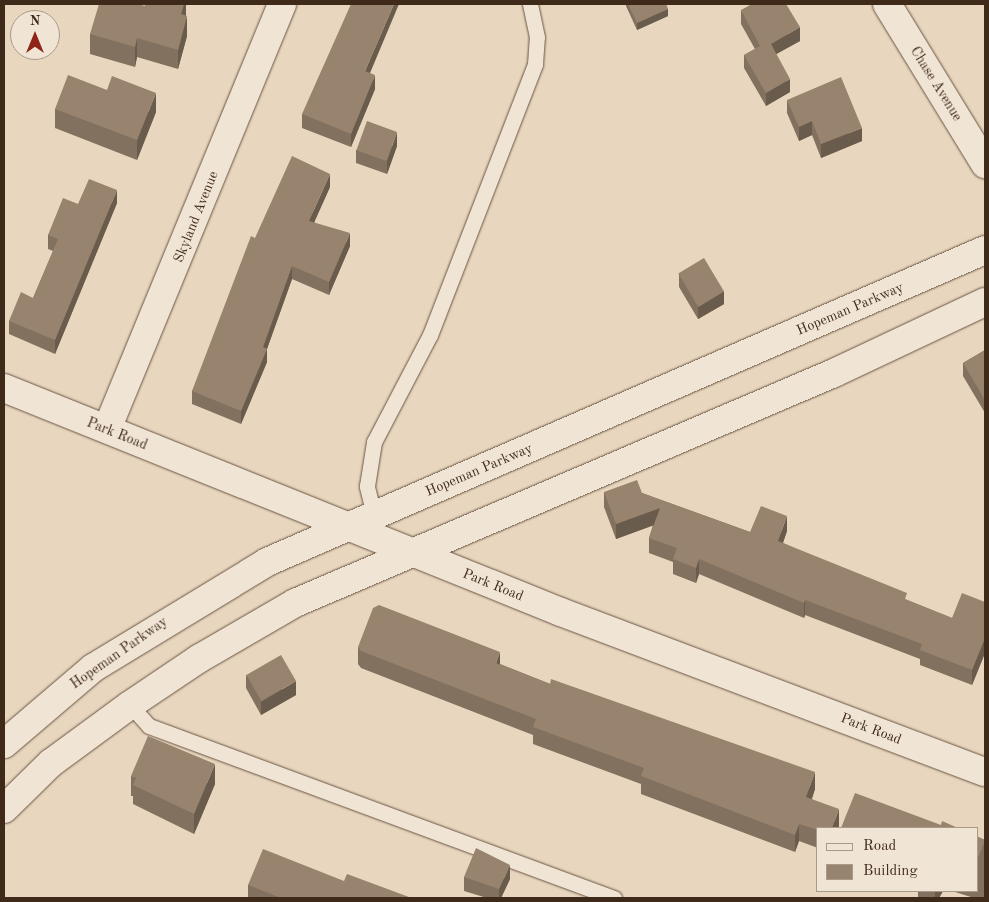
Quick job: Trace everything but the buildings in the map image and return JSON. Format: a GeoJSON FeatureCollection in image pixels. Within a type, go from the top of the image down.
{"type":"FeatureCollection","features":[{"type":"Feature","properties":{"kind":"main road","name":"Skyland Avenue"},"geometry":{"type":"LineString","coordinates":[[106,429],[139,359],[282,4]]}},
{"type":"Feature","properties":{"kind":"main road","name":"Chase Avenue"},"geometry":{"type":"LineString","coordinates":[[887,4],[985,164]]}},
{"type":"Feature","properties":{"kind":"main road","name":"Hopeman Parkway"},"geometry":{"type":"LineString","coordinates":[[4,744],[93,668],[179,612],[267,562],[985,250]]}},
{"type":"Feature","properties":{"kind":"main road"},"geometry":{"type":"LineString","coordinates":[[4,809],[52,763],[130,705],[200,658],[295,603],[834,373],[985,302]]}},
{"type":"Feature","properties":{"kind":"main road","name":"Park Road"},"geometry":{"type":"LineString","coordinates":[[4,388],[106,429],[363,521],[412,552],[985,772]]}},
{"type":"Feature","properties":{"kind":"lane"},"geometry":{"type":"LineString","coordinates":[[363,521],[374,442],[430,335],[535,64],[537,37],[530,4]]}},
{"type":"Feature","properties":{"kind":"lane"},"geometry":{"type":"LineString","coordinates":[[130,705],[149,726],[614,898]]}}]}
